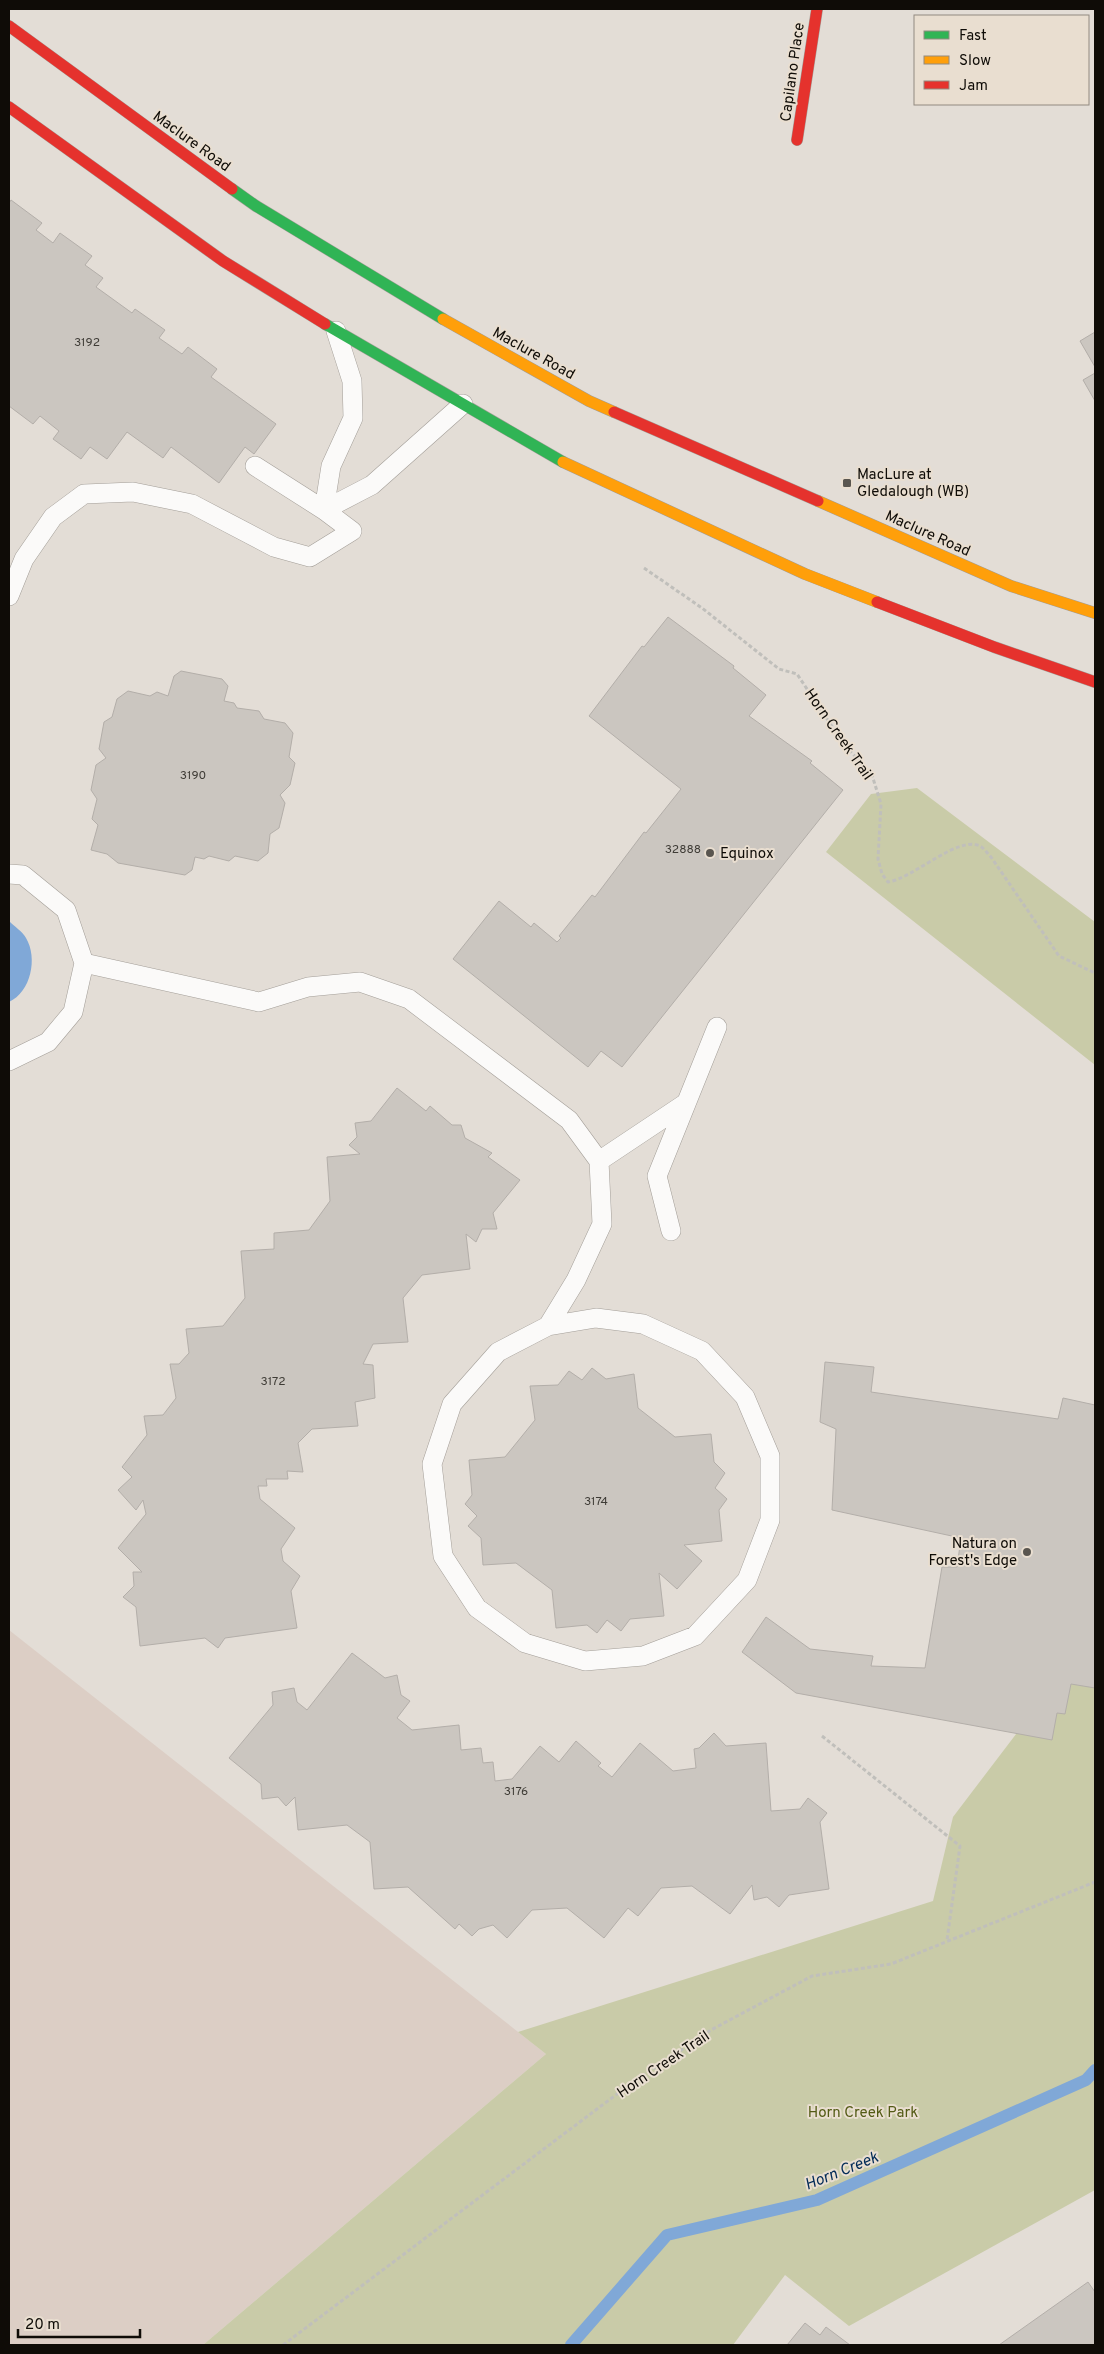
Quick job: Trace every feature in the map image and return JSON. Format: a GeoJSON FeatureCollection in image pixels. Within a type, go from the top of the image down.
{"type":"FeatureCollection","features":[{"type":"Feature","properties":{"kind":"main road","name":"Capilano Place"},"geometry":{"type":"LineString","coordinates":[[797,140],[817,9]]}},
{"type":"Feature","properties":{"kind":"main road","name":"Maclure Road"},"geometry":{"type":"LineString","coordinates":[[9,26],[256,206],[405,298],[589,401],[1011,586],[1095,613]]}},
{"type":"Feature","properties":{"kind":"main road"},"geometry":{"type":"LineString","coordinates":[[9,107],[223,261],[336,331],[565,463],[805,574],[994,647],[1095,682]]}},
{"type":"Feature","properties":{"kind":"lane"},"geometry":{"type":"LineString","coordinates":[[324,510],[331,466],[353,418],[352,381],[336,331]]}},
{"type":"Feature","properties":{"kind":"lane"},"geometry":{"type":"LineString","coordinates":[[324,510],[372,485],[463,404]]}},
{"type":"Feature","properties":{"kind":"lane"},"geometry":{"type":"LineString","coordinates":[[9,596],[24,559],[53,517],[84,494],[133,492],[192,504],[274,547],[310,557],[352,531],[324,510],[255,466]]}},
{"type":"Feature","properties":{"kind":"lane"},"geometry":{"type":"LineString","coordinates":[[9,874],[23,875],[66,910],[84,963],[73,1012],[48,1042],[9,1061]]}},
{"type":"Feature","properties":{"kind":"lane"},"geometry":{"type":"LineString","coordinates":[[84,963],[259,1002],[308,987],[360,982],[409,998],[569,1120],[599,1161],[602,1224],[576,1280],[548,1326],[498,1352],[452,1404],[432,1464],[443,1556],[477,1608],[525,1643],[585,1661],[642,1656],[695,1636],[747,1580],[770,1520],[770,1456],[745,1397],[702,1351],[643,1324],[596,1318],[548,1326]]}},
{"type":"Feature","properties":{"kind":"lane"},"geometry":{"type":"LineString","coordinates":[[671,1231],[657,1176],[718,1027]]}},
{"type":"Feature","properties":{"kind":"lane"},"geometry":{"type":"LineString","coordinates":[[599,1161],[686,1103]]}},
{"type":"Feature","properties":{"kind":"path","name":"Horn Creek Trail"},"geometry":{"type":"LineString","coordinates":[[644,568],[702,608],[779,669],[797,674],[843,743],[872,775],[881,804],[878,859],[882,874],[888,882],[901,880],[959,846],[970,843],[981,846],[991,857],[1059,956],[1095,973]]}},
{"type":"Feature","properties":{"kind":"path"},"geometry":{"type":"LineString","coordinates":[[822,1736],[960,1846],[947,1940]]}},
{"type":"Feature","properties":{"kind":"path","name":"Horn Creek Trail"},"geometry":{"type":"LineString","coordinates":[[283,2345],[629,2085],[711,2030],[812,1976],[890,1964],[1095,1882]]}},
{"type":"Feature","properties":{"kind":"shaded area"},"geometry":{"type":"Polygon","coordinates":[[[9,1630],[546,2054],[203,2345],[9,2345],[9,1630]]]}},
{"type":"Feature","properties":{"kind":"green space"},"geometry":{"type":"Polygon","coordinates":[[[917,788],[1095,922],[1095,1065],[826,852],[871,794],[917,788]]]}},
{"type":"Feature","properties":{"kind":"green space","name":"Horn Creek Park"},"geometry":{"type":"Polygon","coordinates":[[[1095,1630],[1095,2190],[849,2326],[785,2275],[733,2345],[203,2345],[546,2054],[518,2032],[933,1901],[953,1817],[1095,1630]]]}},
{"type":"Feature","properties":{"kind":"water"},"geometry":{"type":"Polygon","coordinates":[[[9,921],[26,938],[30,946],[32,964],[23,991],[9,1002],[9,921]]]}},
{"type":"Feature","properties":{"kind":"building"},"geometry":{"type":"Polygon","coordinates":[[[11,200],[42,223],[36,230],[53,243],[60,233],[92,256],[85,265],[103,278],[96,287],[132,313],[135,309],[165,330],[159,338],[182,354],[188,347],[217,369],[211,377],[276,424],[254,454],[245,447],[219,483],[171,447],[163,458],[127,432],[107,459],[90,447],[81,459],[53,439],[59,431],[40,416],[33,424],[9,406],[9,203],[11,200]]]}},
{"type":"Feature","properties":{"kind":"building"},"geometry":{"type":"Polygon","coordinates":[[[1095,332],[1095,367],[1080,341],[1095,332]]]}},
{"type":"Feature","properties":{"kind":"building"},"geometry":{"type":"Polygon","coordinates":[[[1095,373],[1095,401],[1083,380],[1095,373]]]}},
{"type":"Feature","properties":{"kind":"building","name":"Equinox"},"geometry":{"type":"Polygon","coordinates":[[[668,617],[734,666],[733,668],[766,695],[749,716],[812,761],[810,763],[843,790],[622,1067],[601,1051],[588,1067],[453,959],[499,901],[531,927],[534,923],[557,942],[561,938],[559,936],[592,895],[595,897],[644,832],[646,833],[681,789],[589,716],[642,646],[644,647],[668,617]]]}},
{"type":"Feature","properties":{"kind":"building"},"geometry":{"type":"Polygon","coordinates":[[[181,671],[222,679],[228,686],[224,701],[234,703],[237,708],[259,711],[264,719],[285,723],[293,733],[289,757],[295,763],[290,785],[280,795],[285,803],[279,828],[270,834],[268,853],[258,861],[235,856],[229,861],[209,856],[204,859],[195,857],[192,870],[185,875],[118,863],[107,854],[91,850],[98,825],[92,819],[97,799],[91,790],[96,765],[106,758],[99,749],[104,722],[112,717],[117,699],[128,691],[150,696],[157,692],[168,696],[174,676],[181,671]]]}},
{"type":"Feature","properties":{"kind":"building"},"geometry":{"type":"Polygon","coordinates":[[[397,1088],[426,1111],[430,1106],[452,1125],[461,1125],[465,1138],[492,1153],[488,1157],[520,1180],[493,1213],[497,1229],[482,1229],[476,1242],[466,1234],[470,1269],[422,1275],[403,1298],[408,1342],[373,1344],[363,1364],[373,1365],[375,1398],[355,1402],[358,1426],[312,1429],[298,1443],[303,1472],[287,1471],[288,1479],[266,1479],[267,1486],[258,1486],[260,1499],[295,1528],[281,1549],[283,1561],[300,1576],[291,1591],[297,1628],[225,1638],[218,1648],[205,1638],[140,1646],[136,1607],[123,1597],[134,1586],[133,1572],[142,1572],[118,1548],[146,1514],[143,1500],[136,1510],[118,1490],[132,1477],[122,1467],[147,1435],[144,1416],[163,1415],[176,1398],[170,1364],[179,1364],[189,1353],[186,1329],[223,1326],[245,1298],[241,1251],[274,1249],[274,1233],[309,1230],[330,1201],[327,1157],[360,1154],[349,1145],[357,1137],[355,1123],[371,1121],[397,1088]]]}},
{"type":"Feature","properties":{"kind":"building","name":"Natura on Forest's Edge"},"geometry":{"type":"Polygon","coordinates":[[[825,1362],[874,1367],[871,1392],[1058,1419],[1063,1398],[1095,1405],[1095,1688],[1071,1684],[1065,1714],[1057,1713],[1052,1740],[796,1693],[742,1652],[766,1617],[810,1649],[873,1656],[871,1666],[925,1668],[942,1567],[957,1567],[961,1538],[832,1510],[836,1429],[820,1422],[825,1362]]]}},
{"type":"Feature","properties":{"kind":"building"},"geometry":{"type":"Polygon","coordinates":[[[592,1368],[606,1379],[634,1374],[638,1408],[675,1437],[711,1434],[714,1462],[725,1473],[715,1488],[727,1499],[719,1510],[722,1541],[684,1545],[702,1561],[677,1589],[659,1573],[664,1616],[630,1619],[621,1631],[607,1620],[597,1633],[587,1625],[556,1628],[552,1590],[516,1563],[483,1565],[481,1538],[468,1526],[477,1516],[465,1504],[472,1495],[469,1460],[505,1457],[535,1420],[530,1386],[558,1385],[569,1371],[582,1380],[592,1368]]]}},
{"type":"Feature","properties":{"kind":"building"},"geometry":{"type":"Polygon","coordinates":[[[352,1653],[385,1678],[397,1675],[401,1695],[410,1701],[397,1718],[412,1730],[459,1725],[461,1750],[481,1748],[483,1763],[493,1762],[495,1781],[512,1779],[540,1746],[559,1762],[576,1741],[601,1763],[598,1766],[612,1777],[640,1743],[673,1771],[696,1768],[694,1749],[699,1748],[714,1733],[726,1746],[766,1743],[771,1811],[800,1809],[808,1798],[827,1813],[820,1822],[829,1889],[789,1895],[779,1907],[767,1897],[754,1900],[752,1885],[730,1914],[692,1886],[661,1888],[638,1916],[628,1908],[604,1938],[567,1908],[532,1910],[507,1938],[493,1925],[479,1929],[472,1936],[459,1924],[455,1929],[408,1887],[374,1889],[370,1842],[347,1825],[298,1830],[295,1797],[286,1806],[278,1797],[262,1799],[261,1784],[229,1758],[273,1705],[272,1692],[294,1688],[297,1702],[307,1710],[352,1653]]]}},
{"type":"Feature","properties":{"kind":"building"},"geometry":{"type":"Polygon","coordinates":[[[1088,2282],[1095,2292],[1095,2345],[999,2345],[1088,2282]]]}},
{"type":"Feature","properties":{"kind":"building"},"geometry":{"type":"Polygon","coordinates":[[[805,2323],[820,2335],[826,2327],[850,2345],[787,2345],[805,2323]]]}},
{"type":"Feature","properties":{"kind":"waterway","name":"Horn Creek"},"geometry":{"type":"LineString","coordinates":[[571,2345],[667,2235],[817,2200],[1086,2080],[1095,2070]]}},
{"type":"Feature","properties":{"kind":"traffic: fast"},"geometry":{"type":"LineString","coordinates":[[232,189],[256,206],[443,319]]}},
{"type":"Feature","properties":{"kind":"traffic: fast"},"geometry":{"type":"LineString","coordinates":[[325,324],[563,462]]}},
{"type":"Feature","properties":{"kind":"traffic: slow"},"geometry":{"type":"LineString","coordinates":[[443,319],[589,401],[614,412]]}},
{"type":"Feature","properties":{"kind":"traffic: slow"},"geometry":{"type":"LineString","coordinates":[[563,462],[805,574],[877,602]]}},
{"type":"Feature","properties":{"kind":"traffic: slow"},"geometry":{"type":"LineString","coordinates":[[818,501],[1011,586],[1095,613]]}},
{"type":"Feature","properties":{"kind":"traffic: jam"},"geometry":{"type":"LineString","coordinates":[[797,140],[817,9]]}},
{"type":"Feature","properties":{"kind":"traffic: jam"},"geometry":{"type":"LineString","coordinates":[[9,26],[232,189]]}},
{"type":"Feature","properties":{"kind":"traffic: jam"},"geometry":{"type":"LineString","coordinates":[[9,107],[223,261],[325,324]]}},
{"type":"Feature","properties":{"kind":"traffic: jam"},"geometry":{"type":"LineString","coordinates":[[614,412],[818,501]]}},
{"type":"Feature","properties":{"kind":"traffic: jam"},"geometry":{"type":"LineString","coordinates":[[877,602],[994,647],[1095,682]]}},
{"type":"Feature","properties":{"kind":"place","name":"MacLure at Gledalough (WB)"},"geometry":{"type":"Point","coordinates":[847,483]}},
{"type":"Feature","properties":{"kind":"place","name":"Equinox"},"geometry":{"type":"Point","coordinates":[710,853]}},
{"type":"Feature","properties":{"kind":"place","name":"Natura on Forest's Edge"},"geometry":{"type":"Point","coordinates":[1027,1552]}}]}
